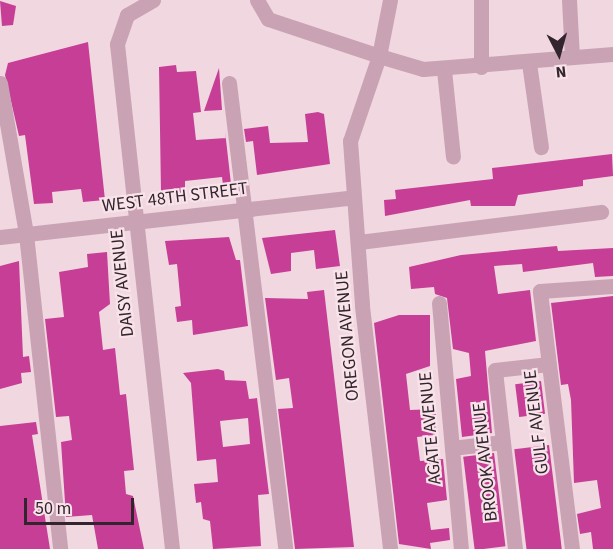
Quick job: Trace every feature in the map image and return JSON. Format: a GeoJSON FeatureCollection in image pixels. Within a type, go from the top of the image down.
{"type":"FeatureCollection","features":[{"type":"Feature","properties":{"kind":"street","name":"DAISY AVENUE"},"geometry":{"type":"LineString","coordinates":[[153,0],[127,15],[117,44],[172,549]]}},
{"type":"Feature","properties":{"kind":"street"},"geometry":{"type":"LineString","coordinates":[[257,0],[268,19],[379,56],[444,70],[613,54]]}},
{"type":"Feature","properties":{"kind":"street"},"geometry":{"type":"LineString","coordinates":[[379,56],[390,0]]}},
{"type":"Feature","properties":{"kind":"street"},"geometry":{"type":"LineString","coordinates":[[481,0],[481,67]]}},
{"type":"Feature","properties":{"kind":"street"},"geometry":{"type":"LineString","coordinates":[[569,0],[572,57]]}},
{"type":"Feature","properties":{"kind":"street","name":"OREGON AVENUE"},"geometry":{"type":"LineString","coordinates":[[379,56],[354,119],[354,197],[390,549]]}},
{"type":"Feature","properties":{"kind":"street"},"geometry":{"type":"LineString","coordinates":[[529,63],[541,147]]}},
{"type":"Feature","properties":{"kind":"street"},"geometry":{"type":"LineString","coordinates":[[444,70],[453,157]]}},
{"type":"Feature","properties":{"kind":"street"},"geometry":{"type":"LineString","coordinates":[[0,83],[26,234],[60,549]]}},
{"type":"Feature","properties":{"kind":"street"},"geometry":{"type":"LineString","coordinates":[[229,83],[285,549]]}},
{"type":"Feature","properties":{"kind":"street","name":"WEST 48TH STREET"},"geometry":{"type":"LineString","coordinates":[[0,237],[354,197]]}},
{"type":"Feature","properties":{"kind":"street"},"geometry":{"type":"LineString","coordinates":[[359,242],[601,212]]}},
{"type":"Feature","properties":{"kind":"street","name":"GULF AVENUE"},"geometry":{"type":"LineString","coordinates":[[572,549],[540,291],[613,286]]}},
{"type":"Feature","properties":{"kind":"street","name":"AGATE AVENUE"},"geometry":{"type":"LineString","coordinates":[[439,303],[461,549]]}},
{"type":"Feature","properties":{"kind":"street","name":"BROOK AVENUE"},"geometry":{"type":"LineString","coordinates":[[515,549],[495,370],[549,364]]}},
{"type":"Feature","properties":{"kind":"street"},"geometry":{"type":"LineString","coordinates":[[452,448],[503,442]]}},
{"type":"Feature","properties":{"kind":"building"},"geometry":{"type":"Polygon","coordinates":[[[0,1],[16,6],[13,25],[2,26],[0,1]]]}},
{"type":"Feature","properties":{"kind":"building"},"geometry":{"type":"Polygon","coordinates":[[[88,42],[105,200],[83,202],[81,189],[52,192],[53,203],[34,204],[25,135],[19,136],[5,75],[8,63],[88,42]]]}},
{"type":"Feature","properties":{"kind":"building"},"geometry":{"type":"Polygon","coordinates":[[[176,65],[177,72],[196,71],[201,112],[193,113],[196,140],[226,138],[231,184],[223,185],[222,177],[185,181],[185,194],[161,192],[159,67],[176,65]]]}},
{"type":"Feature","properties":{"kind":"building"},"geometry":{"type":"Polygon","coordinates":[[[219,68],[222,110],[204,111],[219,68]]]}},
{"type":"Feature","properties":{"kind":"building"},"geometry":{"type":"Polygon","coordinates":[[[318,112],[324,114],[330,164],[257,175],[253,141],[246,142],[244,129],[268,126],[270,143],[308,142],[305,114],[318,112]]]}},
{"type":"Feature","properties":{"kind":"building"},"geometry":{"type":"Polygon","coordinates":[[[612,154],[613,176],[583,180],[583,186],[518,195],[515,206],[471,206],[470,200],[385,216],[384,200],[396,199],[395,190],[493,179],[492,168],[612,154]]]}},
{"type":"Feature","properties":{"kind":"building"},"geometry":{"type":"Polygon","coordinates":[[[335,230],[340,266],[316,269],[314,250],[291,253],[291,271],[271,274],[262,238],[335,230]]]}},
{"type":"Feature","properties":{"kind":"building"},"geometry":{"type":"Polygon","coordinates":[[[229,237],[236,260],[240,260],[248,326],[193,335],[192,320],[177,322],[175,307],[181,306],[177,264],[169,265],[165,241],[229,237]]]}},
{"type":"Feature","properties":{"kind":"building"},"geometry":{"type":"Polygon","coordinates":[[[557,246],[558,251],[613,248],[613,276],[595,277],[593,263],[523,272],[522,264],[494,266],[498,294],[530,290],[536,341],[485,351],[492,433],[462,437],[456,379],[471,376],[469,353],[453,349],[447,298],[435,294],[434,287],[411,289],[409,267],[461,255],[557,246]]]}},
{"type":"Feature","properties":{"kind":"building"},"geometry":{"type":"Polygon","coordinates":[[[107,252],[110,304],[99,312],[103,350],[115,348],[120,395],[126,394],[134,470],[124,471],[126,494],[133,496],[144,549],[98,549],[92,515],[66,517],[61,442],[72,440],[69,416],[56,417],[45,319],[64,317],[59,272],[88,267],[87,254],[107,252]]]}},
{"type":"Feature","properties":{"kind":"building"},"geometry":{"type":"Polygon","coordinates":[[[19,261],[23,357],[29,356],[31,372],[21,373],[22,383],[0,389],[0,266],[19,261]]]}},
{"type":"Feature","properties":{"kind":"building"},"geometry":{"type":"Polygon","coordinates":[[[324,290],[354,547],[295,549],[278,409],[293,408],[289,378],[276,380],[265,298],[308,299],[307,292],[324,290]]]}},
{"type":"Feature","properties":{"kind":"building"},"geometry":{"type":"Polygon","coordinates":[[[613,296],[613,549],[593,549],[591,532],[580,534],[577,514],[601,508],[597,480],[574,483],[571,400],[568,384],[561,385],[551,303],[613,296]]]}},
{"type":"Feature","properties":{"kind":"building"},"geometry":{"type":"Polygon","coordinates":[[[399,315],[430,315],[430,366],[406,374],[410,410],[436,409],[435,435],[417,437],[420,461],[443,459],[447,500],[427,503],[431,530],[449,528],[450,540],[430,543],[431,549],[399,544],[374,323],[399,315]]]}},
{"type":"Feature","properties":{"kind":"building"},"geometry":{"type":"Polygon","coordinates":[[[218,369],[224,371],[225,380],[246,381],[249,399],[257,398],[269,494],[258,495],[261,546],[213,549],[210,521],[203,519],[201,502],[196,503],[194,484],[218,482],[216,459],[197,461],[191,383],[183,373],[218,369]],[[248,418],[220,421],[223,447],[250,444],[248,418]]]}},
{"type":"Feature","properties":{"kind":"building"},"geometry":{"type":"Polygon","coordinates":[[[541,381],[545,414],[519,417],[515,384],[541,381]]]}},
{"type":"Feature","properties":{"kind":"building"},"geometry":{"type":"Polygon","coordinates":[[[36,422],[38,434],[32,435],[50,549],[0,549],[0,426],[36,422]]]}},
{"type":"Feature","properties":{"kind":"building"},"geometry":{"type":"Polygon","coordinates":[[[549,445],[562,549],[527,549],[514,449],[549,445]]]}},
{"type":"Feature","properties":{"kind":"building"},"geometry":{"type":"Polygon","coordinates":[[[494,453],[505,546],[475,549],[463,457],[494,453]]]}}]}
